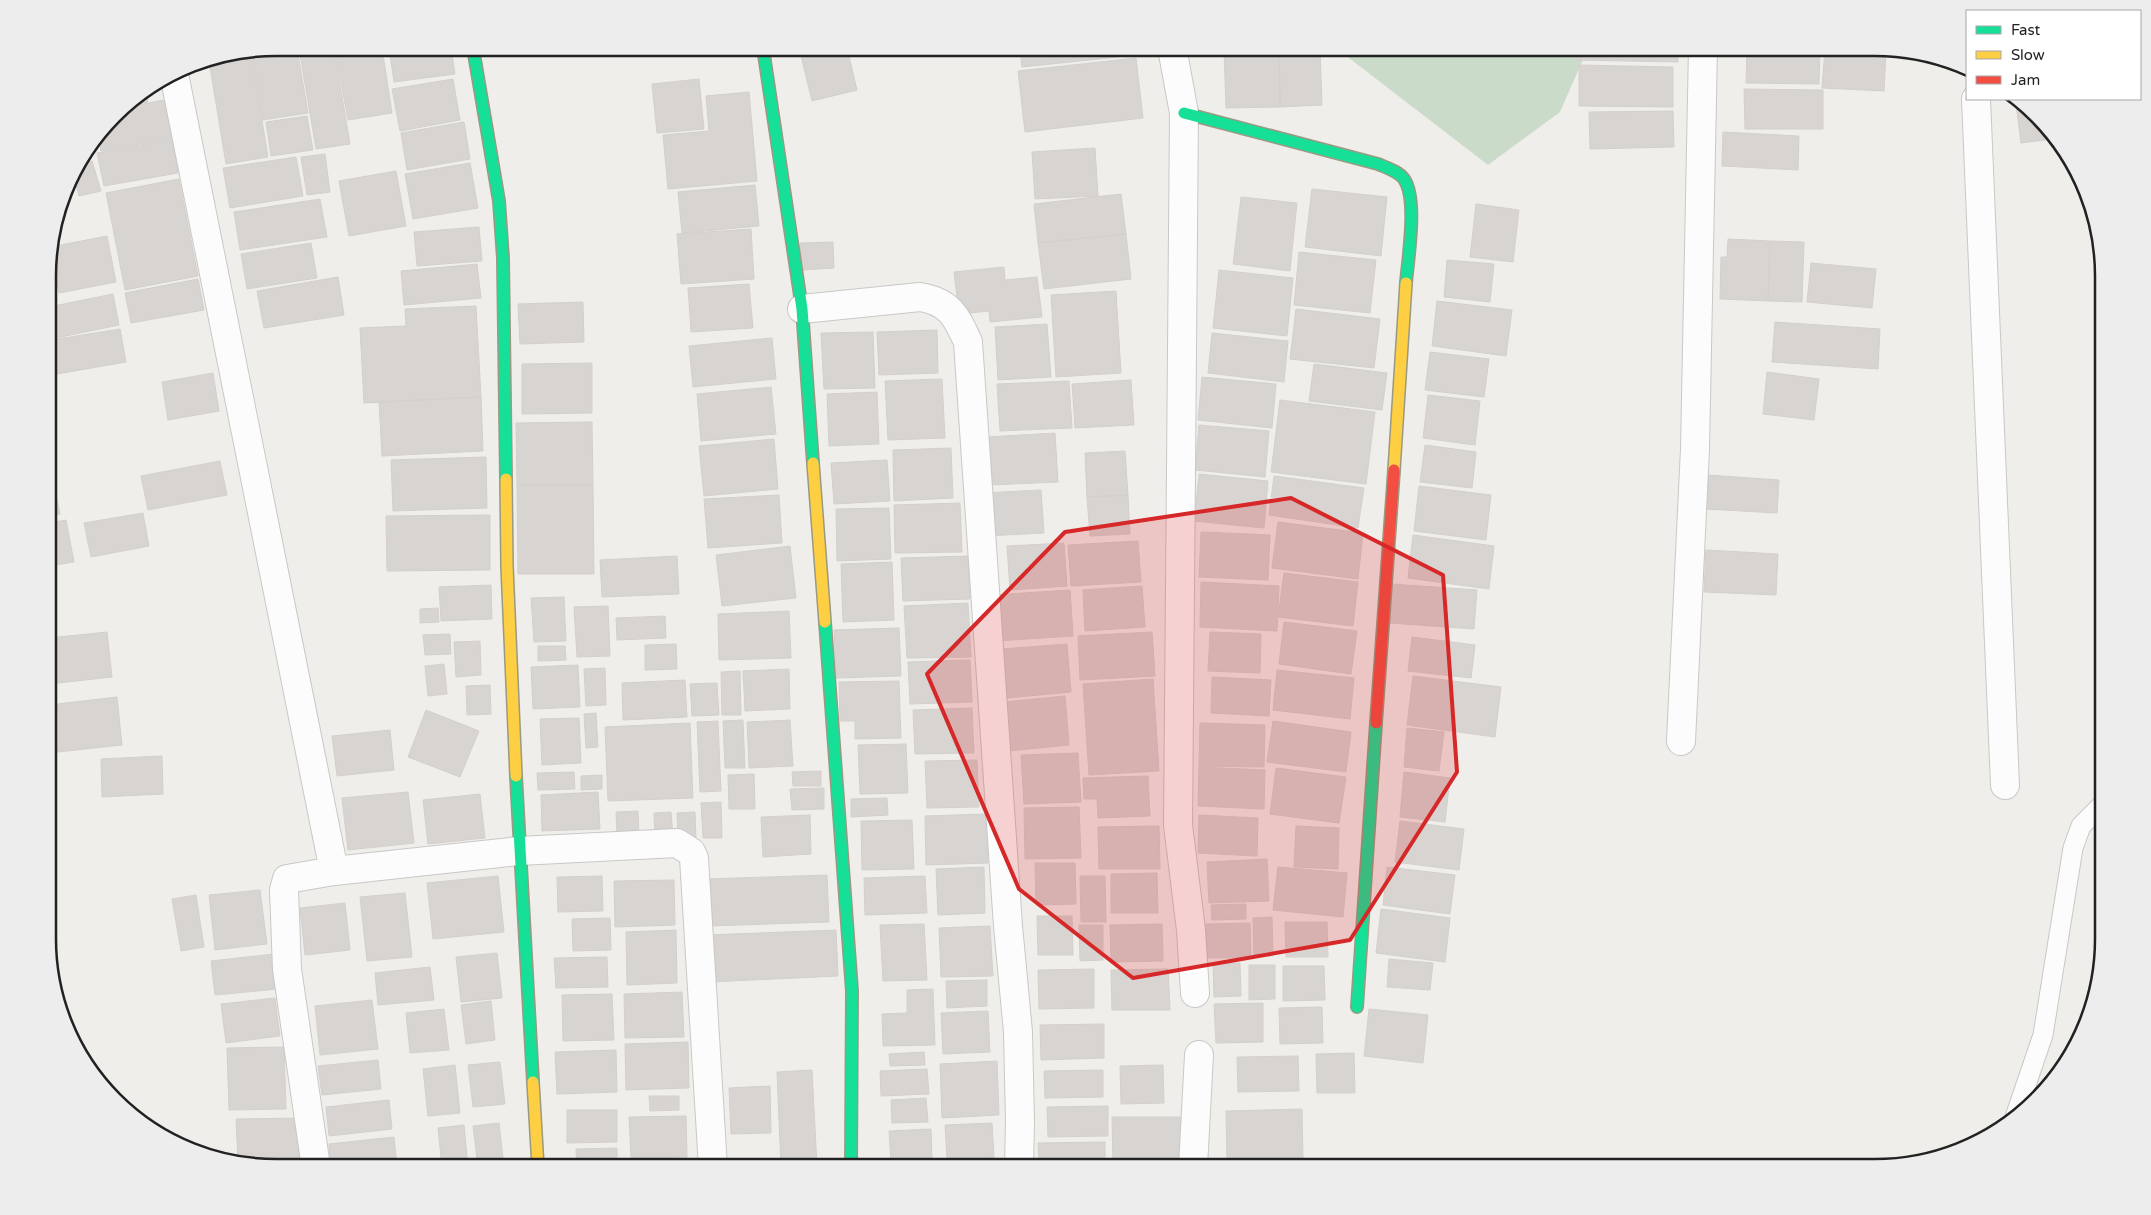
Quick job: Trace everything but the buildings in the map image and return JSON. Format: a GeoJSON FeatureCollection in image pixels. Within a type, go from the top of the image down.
{"type":"FeatureCollection","features":[{"type":"Feature","properties":{"kind":"street"},"geometry":{"type":"LineString","coordinates":[[474,56],[499,201],[504,258],[507,566],[519,851],[538,1159]]}},
{"type":"Feature","properties":{"kind":"street"},"geometry":{"type":"LineString","coordinates":[[764,56],[802,309],[852,991],[851,1159]]}},
{"type":"Feature","properties":{"kind":"street"},"geometry":{"type":"LineString","coordinates":[[1173,56],[1184,113],[1178,825],[1191,930],[1195,993]]}},
{"type":"Feature","properties":{"kind":"street"},"geometry":{"type":"LineString","coordinates":[[1681,741],[1695,449],[1703,56]]}},
{"type":"Feature","properties":{"kind":"street"},"geometry":{"type":"LineString","coordinates":[[175,81],[334,871]]}},
{"type":"Feature","properties":{"kind":"street"},"geometry":{"type":"LineString","coordinates":[[1976,100],[2005,785]]}},
{"type":"Feature","properties":{"kind":"street"},"geometry":{"type":"LineString","coordinates":[[1184,113],[1378,164],[1404,178],[1408,183],[1412,199],[1357,1007]]}},
{"type":"Feature","properties":{"kind":"street"},"geometry":{"type":"LineString","coordinates":[[802,309],[920,297],[946,306],[957,317],[968,342],[1008,916],[1018,1032],[1019,1159]]}},
{"type":"Feature","properties":{"kind":"street"},"geometry":{"type":"LineString","coordinates":[[315,1159],[287,969],[284,890],[287,879],[334,871],[519,851],[677,843],[692,852],[694,858],[713,1159]]}},
{"type":"Feature","properties":{"kind":"street"},"geometry":{"type":"LineString","coordinates":[[1193,1159],[1200,1055]]}},
{"type":"Feature","properties":{"kind":"lane"},"geometry":{"type":"LineString","coordinates":[[2019,1105],[2043,1035],[2073,848],[2082,826],[2095,812]]}},
{"type":"Feature","properties":{"kind":"highlighted area"},"geometry":{"type":"Polygon","coordinates":[[[1291,498],[1443,575],[1457,772],[1350,940],[1133,978],[1019,889],[927,674],[1065,532],[1291,498]]]}},
{"type":"Feature","properties":{"kind":"green space"},"geometry":{"type":"Polygon","coordinates":[[[1346,56],[1584,56],[1560,112],[1488,165],[1346,56]]]}},
{"type":"Feature","properties":{"kind":"traffic: fast"},"geometry":{"type":"LineString","coordinates":[[474,56],[499,201],[503,258],[506,479]]}},
{"type":"Feature","properties":{"kind":"traffic: fast"},"geometry":{"type":"LineString","coordinates":[[764,56],[802,309],[813,463]]}},
{"type":"Feature","properties":{"kind":"traffic: fast"},"geometry":{"type":"LineString","coordinates":[[1184,113],[1378,164],[1399,174],[1404,179],[1408,188],[1411,214],[1406,283]]}},
{"type":"Feature","properties":{"kind":"traffic: fast"},"geometry":{"type":"LineString","coordinates":[[825,622],[852,991],[851,1159]]}},
{"type":"Feature","properties":{"kind":"traffic: fast"},"geometry":{"type":"LineString","coordinates":[[1357,1007],[1376,723]]}},
{"type":"Feature","properties":{"kind":"traffic: fast"},"geometry":{"type":"LineString","coordinates":[[516,776],[533,1082]]}},
{"type":"Feature","properties":{"kind":"traffic: slow"},"geometry":{"type":"LineString","coordinates":[[1394,470],[1406,283]]}},
{"type":"Feature","properties":{"kind":"traffic: slow"},"geometry":{"type":"LineString","coordinates":[[813,463],[825,622]]}},
{"type":"Feature","properties":{"kind":"traffic: slow"},"geometry":{"type":"LineString","coordinates":[[506,479],[507,566],[516,776]]}},
{"type":"Feature","properties":{"kind":"traffic: slow"},"geometry":{"type":"LineString","coordinates":[[533,1082],[538,1159]]}},
{"type":"Feature","properties":{"kind":"traffic: jam"},"geometry":{"type":"LineString","coordinates":[[1376,723],[1394,470]]}}]}
